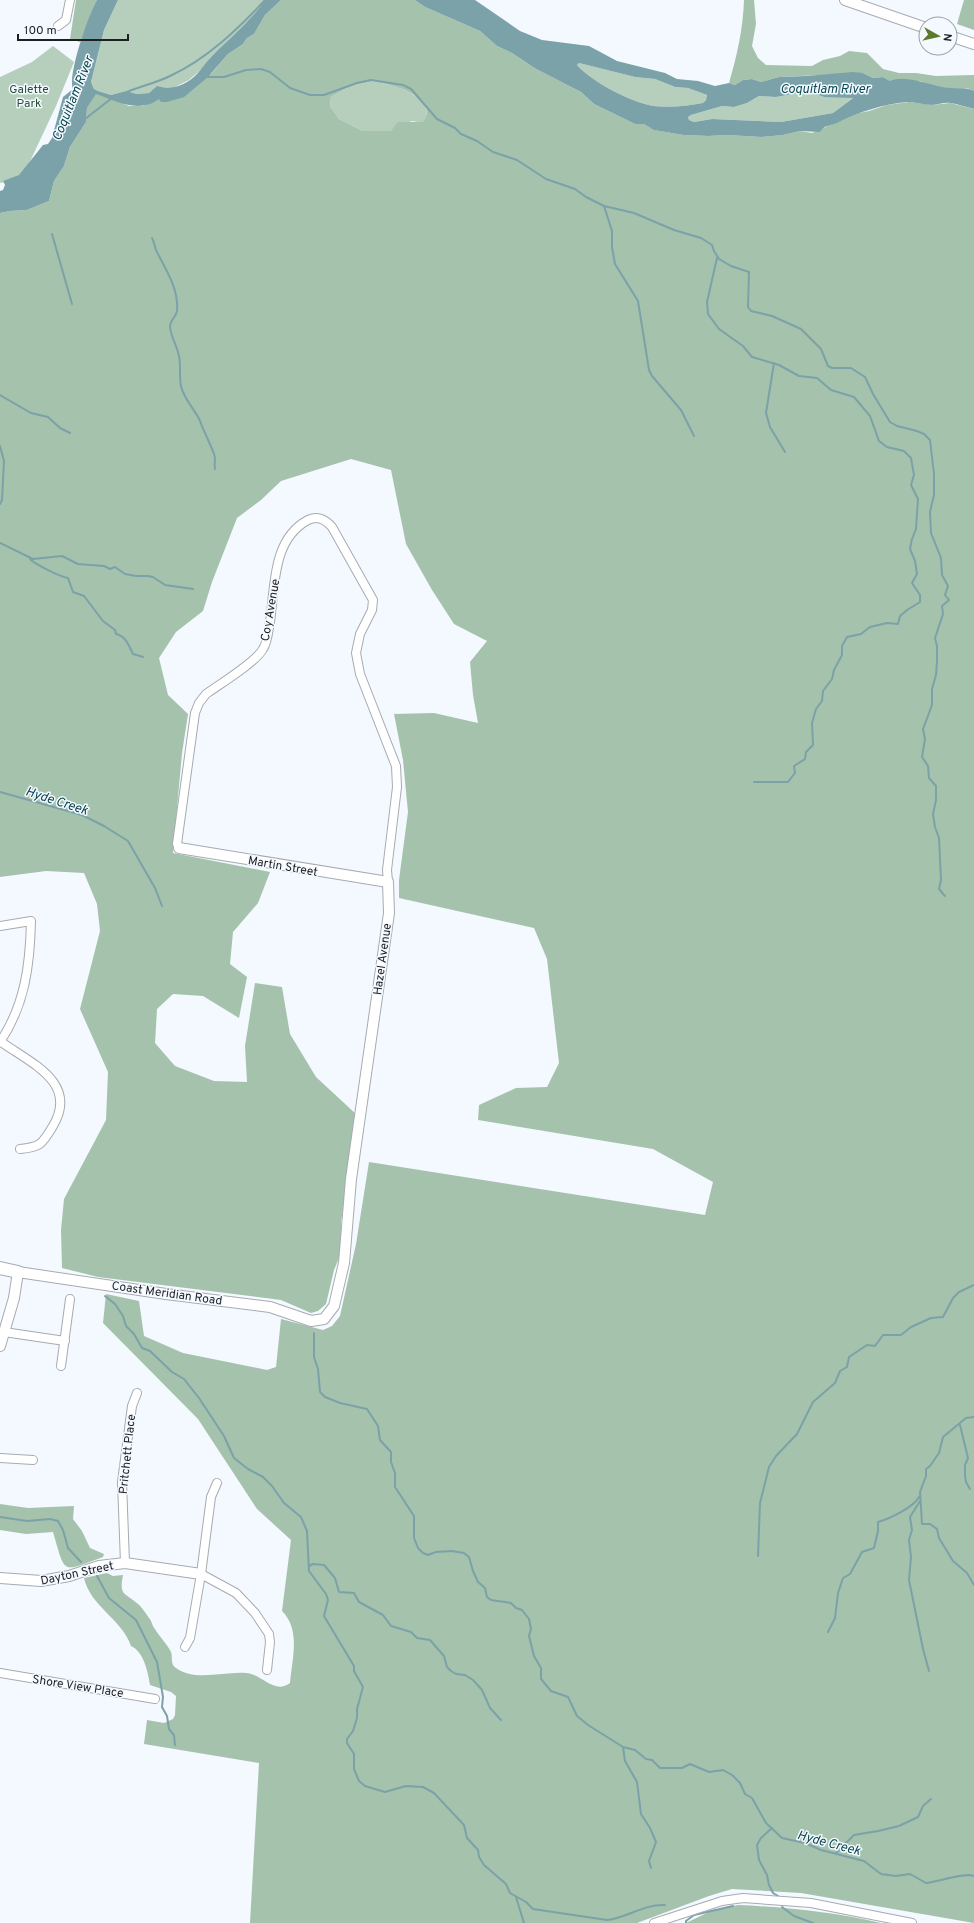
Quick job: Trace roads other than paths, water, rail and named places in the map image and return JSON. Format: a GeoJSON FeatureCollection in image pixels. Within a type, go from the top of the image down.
{"type":"FeatureCollection","features":[{"type":"Feature","properties":{"kind":"main road","name":"Coast Meridian Road"},"geometry":{"type":"LineString","coordinates":[[0,1268],[18,1272]]}},
{"type":"Feature","properties":{"kind":"street"},"geometry":{"type":"LineString","coordinates":[[58,26],[66,20],[70,0]]}},
{"type":"Feature","properties":{"kind":"street"},"geometry":{"type":"LineString","coordinates":[[844,0],[918,25]]}},
{"type":"Feature","properties":{"kind":"street"},"geometry":{"type":"LineString","coordinates":[[958,39],[974,44]]}},
{"type":"Feature","properties":{"kind":"street","name":"Coy Avenue"},"geometry":{"type":"LineString","coordinates":[[179,848],[177,844],[197,708],[206,694],[257,657],[264,648],[267,638],[280,555],[285,542],[299,526],[314,518],[322,519],[328,523],[372,597],[372,610]]}},
{"type":"Feature","properties":{"kind":"street","name":"Hazel Avenue"},"geometry":{"type":"LineString","coordinates":[[329,1314],[338,1291],[346,1255],[351,1179],[389,913],[388,863],[397,787],[396,766],[360,674],[356,653],[360,634],[372,610]]}},
{"type":"Feature","properties":{"kind":"street","name":"Martin Street"},"geometry":{"type":"LineString","coordinates":[[179,848],[388,882]]}},
{"type":"Feature","properties":{"kind":"street"},"geometry":{"type":"LineString","coordinates":[[0,926],[31,921],[30,960],[25,987],[15,1016],[0,1042],[47,1074],[55,1084],[60,1097],[59,1114],[45,1140],[37,1146],[20,1149]]}},
{"type":"Feature","properties":{"kind":"street"},"geometry":{"type":"LineString","coordinates":[[0,1346],[14,1298],[18,1272]]}},
{"type":"Feature","properties":{"kind":"street","name":"Coast Meridian Road"},"geometry":{"type":"LineString","coordinates":[[18,1272],[166,1294],[270,1307],[313,1321],[322,1320],[329,1314]]}},
{"type":"Feature","properties":{"kind":"street"},"geometry":{"type":"LineString","coordinates":[[62,1366],[70,1299]]}},
{"type":"Feature","properties":{"kind":"street"},"geometry":{"type":"LineString","coordinates":[[4,1332],[65,1341]]}},
{"type":"Feature","properties":{"kind":"street","name":"Pritchett Place"},"geometry":{"type":"LineString","coordinates":[[125,1563],[122,1482],[132,1406],[137,1393]]}},
{"type":"Feature","properties":{"kind":"street"},"geometry":{"type":"LineString","coordinates":[[0,1458],[33,1460]]}},
{"type":"Feature","properties":{"kind":"street"},"geometry":{"type":"LineString","coordinates":[[184,1647],[190,1638],[201,1574],[210,1497],[217,1482]]}},
{"type":"Feature","properties":{"kind":"street","name":"Dayton Street"},"geometry":{"type":"LineString","coordinates":[[0,1578],[41,1582],[69,1576],[99,1566],[125,1563],[201,1574]]}},
{"type":"Feature","properties":{"kind":"street"},"geometry":{"type":"LineString","coordinates":[[201,1574],[236,1593],[255,1613],[269,1634],[270,1642],[267,1670]]}},
{"type":"Feature","properties":{"kind":"street","name":"Shore View Place"},"geometry":{"type":"LineString","coordinates":[[0,1673],[155,1699]]}},
{"type":"Feature","properties":{"kind":"street"},"geometry":{"type":"LineString","coordinates":[[654,1923],[722,1901],[750,1898],[812,1903],[912,1923]]}},
{"type":"Feature","properties":{"kind":"water","name":"Coquitlam River"},"geometry":{"type":"Polygon","coordinates":[[[97,0],[118,0],[104,30],[91,82],[94,89],[111,95],[126,91],[137,94],[149,93],[157,86],[180,86],[198,73],[212,56],[246,23],[265,0],[281,0],[265,15],[254,34],[247,38],[243,44],[228,54],[208,77],[184,97],[167,102],[161,102],[159,99],[144,106],[136,106],[119,103],[96,94],[87,108],[86,122],[70,147],[64,166],[54,181],[49,201],[27,210],[0,213],[0,191],[3,190],[5,185],[3,181],[19,175],[43,145],[48,144],[52,138],[63,97],[73,89],[73,71],[80,44],[84,30],[97,0]]]}},
{"type":"Feature","properties":{"kind":"water","name":"Coquitlam River"},"geometry":{"type":"Polygon","coordinates":[[[415,0],[475,0],[520,31],[542,40],[589,46],[617,61],[665,73],[677,79],[698,81],[715,86],[729,83],[735,85],[743,80],[752,79],[761,82],[779,77],[853,72],[863,73],[873,78],[883,77],[890,81],[897,79],[913,80],[945,87],[971,90],[974,91],[974,109],[948,103],[926,105],[910,102],[898,103],[862,112],[826,126],[820,132],[800,131],[783,135],[761,137],[683,135],[654,130],[644,124],[635,124],[594,104],[581,92],[536,69],[512,53],[497,46],[480,31],[425,7],[415,0]],[[579,63],[577,65],[592,78],[623,96],[644,104],[659,107],[678,106],[703,103],[706,100],[707,95],[688,88],[675,87],[655,79],[635,77],[579,63]],[[798,93],[776,97],[759,96],[747,103],[734,107],[722,106],[688,117],[689,120],[694,122],[712,119],[781,122],[833,113],[853,98],[824,97],[813,93],[798,93]]]}},
{"type":"Feature","properties":{"kind":"waterway"},"geometry":{"type":"LineString","coordinates":[[127,92],[165,78],[197,61],[233,32],[265,0]]}},
{"type":"Feature","properties":{"kind":"waterway"},"geometry":{"type":"LineString","coordinates":[[208,77],[224,77],[246,70],[261,69],[270,72],[290,88],[310,95],[324,95],[357,83],[371,80],[403,85],[411,89],[437,119],[455,128],[461,134],[477,141],[493,152],[517,160],[546,179],[575,189],[586,197],[604,206],[634,213],[674,230],[701,238],[712,245],[719,259],[731,266],[749,272],[748,307],[751,311],[772,316],[801,329],[821,349],[828,366],[832,368],[851,368],[865,377],[873,394],[890,422],[897,426],[924,434],[930,440],[934,474],[934,495],[930,512],[931,533],[941,558],[942,575],[948,586],[945,595],[949,600],[942,606],[943,614],[935,638],[937,646],[936,675],[932,689],[932,705],[923,729],[925,739],[922,757],[928,766],[929,778],[936,786],[936,800],[933,814],[935,827],[939,838],[941,880],[939,889],[945,896]]}},
{"type":"Feature","properties":{"kind":"waterway"},"geometry":{"type":"LineString","coordinates":[[85,119],[112,98]]}},
{"type":"Feature","properties":{"kind":"waterway"},"geometry":{"type":"LineString","coordinates":[[604,206],[612,231],[612,247],[615,264],[638,301],[649,370],[652,376],[681,410],[694,436]]}},
{"type":"Feature","properties":{"kind":"waterway"},"geometry":{"type":"LineString","coordinates":[[52,234],[72,304]]}},
{"type":"Feature","properties":{"kind":"waterway"},"geometry":{"type":"LineString","coordinates":[[152,238],[156,250],[174,287],[176,295],[177,311],[170,327],[179,356],[182,391],[198,417],[212,450],[215,458],[215,469]]}},
{"type":"Feature","properties":{"kind":"waterway"},"geometry":{"type":"LineString","coordinates":[[717,258],[707,302],[708,314],[719,329],[743,346],[752,357],[779,365],[799,376],[817,378],[831,390],[854,397],[870,416],[879,441],[887,447],[904,451],[911,458],[914,475],[911,485],[918,499],[916,529],[910,549],[915,561],[917,574],[912,583],[920,595],[920,602],[900,616],[898,624],[887,623],[870,627],[861,634],[847,637],[842,646],[842,655],[834,670],[832,679],[823,691],[822,701],[816,709],[812,723],[813,745],[806,752],[805,759],[794,766],[795,773],[788,782],[754,782]]}},
{"type":"Feature","properties":{"kind":"waterway"},"geometry":{"type":"LineString","coordinates":[[774,363],[766,413],[770,427],[785,452]]}},
{"type":"Feature","properties":{"kind":"waterway"},"geometry":{"type":"LineString","coordinates":[[0,395],[31,413],[48,417],[60,428],[70,433]]}},
{"type":"Feature","properties":{"kind":"waterway"},"geometry":{"type":"LineString","coordinates":[[0,446],[4,461],[2,500],[0,504]]}},
{"type":"Feature","properties":{"kind":"waterway"},"geometry":{"type":"LineString","coordinates":[[0,543],[33,559],[62,556],[78,564],[104,566],[110,569],[115,567],[125,574],[153,577],[165,585],[193,589]]}},
{"type":"Feature","properties":{"kind":"waterway"},"geometry":{"type":"LineString","coordinates":[[30,559],[37,564],[68,578],[73,592],[84,596],[103,621],[115,630],[116,634],[125,639],[133,654],[143,657]]}},
{"type":"Feature","properties":{"kind":"waterway","name":"Hyde Creek"},"geometry":{"type":"LineString","coordinates":[[0,792],[82,815],[104,826],[128,841],[155,888],[162,906]]}},
{"type":"Feature","properties":{"kind":"waterway"},"geometry":{"type":"LineString","coordinates":[[758,1556],[760,1503],[769,1467],[776,1456],[797,1434],[813,1402],[835,1383],[840,1371],[847,1367],[849,1357],[867,1345],[875,1346],[883,1335],[901,1335],[911,1327],[931,1318],[943,1317],[953,1298],[959,1292],[974,1285]]}},
{"type":"Feature","properties":{"kind":"waterway"},"geometry":{"type":"LineString","coordinates":[[105,1296],[115,1304],[123,1316],[126,1326],[134,1334],[142,1348],[150,1351],[172,1372],[184,1379],[199,1398],[224,1436],[234,1458],[248,1469],[263,1477],[272,1486],[284,1503],[301,1517],[307,1531],[309,1571],[326,1594],[328,1600],[324,1616],[354,1666],[354,1671],[363,1687],[357,1709],[357,1718],[353,1731],[347,1739],[347,1743],[354,1754],[354,1769],[359,1781],[365,1786],[385,1792],[406,1786],[423,1787],[434,1793],[464,1825],[467,1838],[478,1850],[479,1857],[484,1865],[506,1884],[510,1893],[526,1902],[533,1909],[607,1920],[621,1917],[649,1907],[665,1905]]}},
{"type":"Feature","properties":{"kind":"waterway","name":"Hyde Creek"},"geometry":{"type":"LineString","coordinates":[[314,1333],[314,1357],[318,1369],[320,1392],[325,1397],[340,1403],[367,1409],[378,1426],[380,1440],[391,1452],[391,1462],[395,1473],[395,1487],[414,1516],[414,1538],[418,1548],[423,1553],[428,1555],[436,1552],[452,1551],[464,1553],[469,1557],[473,1571],[478,1582],[485,1588],[487,1597],[491,1600],[511,1603],[516,1608],[522,1610],[529,1619],[531,1629],[529,1636],[534,1656],[541,1668],[541,1679],[551,1691],[568,1697],[577,1716],[588,1725],[623,1747],[635,1750],[646,1759],[652,1760],[660,1768],[682,1768],[690,1764],[709,1772],[723,1770],[732,1775],[740,1783],[745,1794],[752,1798],[766,1823],[782,1838],[805,1843],[821,1850],[864,1861],[881,1874],[896,1876],[910,1874],[926,1883],[958,1876],[974,1876]]}},
{"type":"Feature","properties":{"kind":"waterway"},"geometry":{"type":"LineString","coordinates":[[974,1417],[966,1418],[943,1437],[939,1453],[930,1466],[926,1469],[926,1476],[920,1492],[922,1524],[930,1524],[937,1529],[939,1538],[953,1561],[967,1573],[974,1585]]}},
{"type":"Feature","properties":{"kind":"waterway"},"geometry":{"type":"LineString","coordinates":[[960,1425],[968,1458],[965,1465],[966,1482],[970,1489]]}},
{"type":"Feature","properties":{"kind":"waterway"},"geometry":{"type":"LineString","coordinates":[[828,1632],[835,1618],[838,1593],[843,1578],[850,1574],[862,1552],[874,1548],[878,1531],[878,1522],[907,1509],[919,1497]]}},
{"type":"Feature","properties":{"kind":"waterway"},"geometry":{"type":"LineString","coordinates":[[920,1501],[910,1517],[912,1530],[909,1540],[911,1557],[909,1580],[929,1671]]}},
{"type":"Feature","properties":{"kind":"waterway"},"geometry":{"type":"LineString","coordinates":[[0,1517],[27,1521],[50,1519],[58,1521],[63,1530],[68,1548],[81,1562]]}},
{"type":"Feature","properties":{"kind":"waterway"},"geometry":{"type":"LineString","coordinates":[[309,1566],[313,1564],[324,1565],[335,1578],[339,1592],[354,1593],[359,1602],[383,1615],[391,1626],[411,1632],[417,1638],[430,1640],[444,1656],[447,1667],[451,1671],[456,1674],[465,1675],[473,1680],[482,1690],[490,1708],[501,1720]]}},
{"type":"Feature","properties":{"kind":"waterway"},"geometry":{"type":"LineString","coordinates":[[97,1576],[109,1598],[136,1620],[157,1662],[163,1697],[162,1707],[167,1716],[169,1729],[174,1735],[175,1745]]}},
{"type":"Feature","properties":{"kind":"waterway"},"geometry":{"type":"LineString","coordinates":[[623,1747],[625,1761],[637,1782],[641,1814],[650,1828],[656,1842],[649,1861],[651,1868]]}},
{"type":"Feature","properties":{"kind":"waterway"},"geometry":{"type":"LineString","coordinates":[[836,1853],[854,1835],[899,1826],[918,1817],[923,1806],[931,1799]]}},
{"type":"Feature","properties":{"kind":"waterway","name":"Hyde Creek"},"geometry":{"type":"LineString","coordinates":[[772,1828],[761,1838],[757,1845],[759,1860],[767,1875],[769,1885],[773,1893],[778,1896]]}},
{"type":"Feature","properties":{"kind":"waterway"},"geometry":{"type":"LineString","coordinates":[[516,1897],[524,1923]]}},
{"type":"Feature","properties":{"kind":"waterway"},"geometry":{"type":"LineString","coordinates":[[686,1923],[686,1921],[694,1915],[733,1906]]}},
{"type":"Feature","properties":{"kind":"waterway","name":"Hyde Creek"},"geometry":{"type":"LineString","coordinates":[[782,1907],[794,1916],[813,1923]]}},
{"type":"Feature","properties":{"kind":"park label","name":"Galette Park"},"geometry":{"type":"Point","coordinates":[29,96]}}]}
